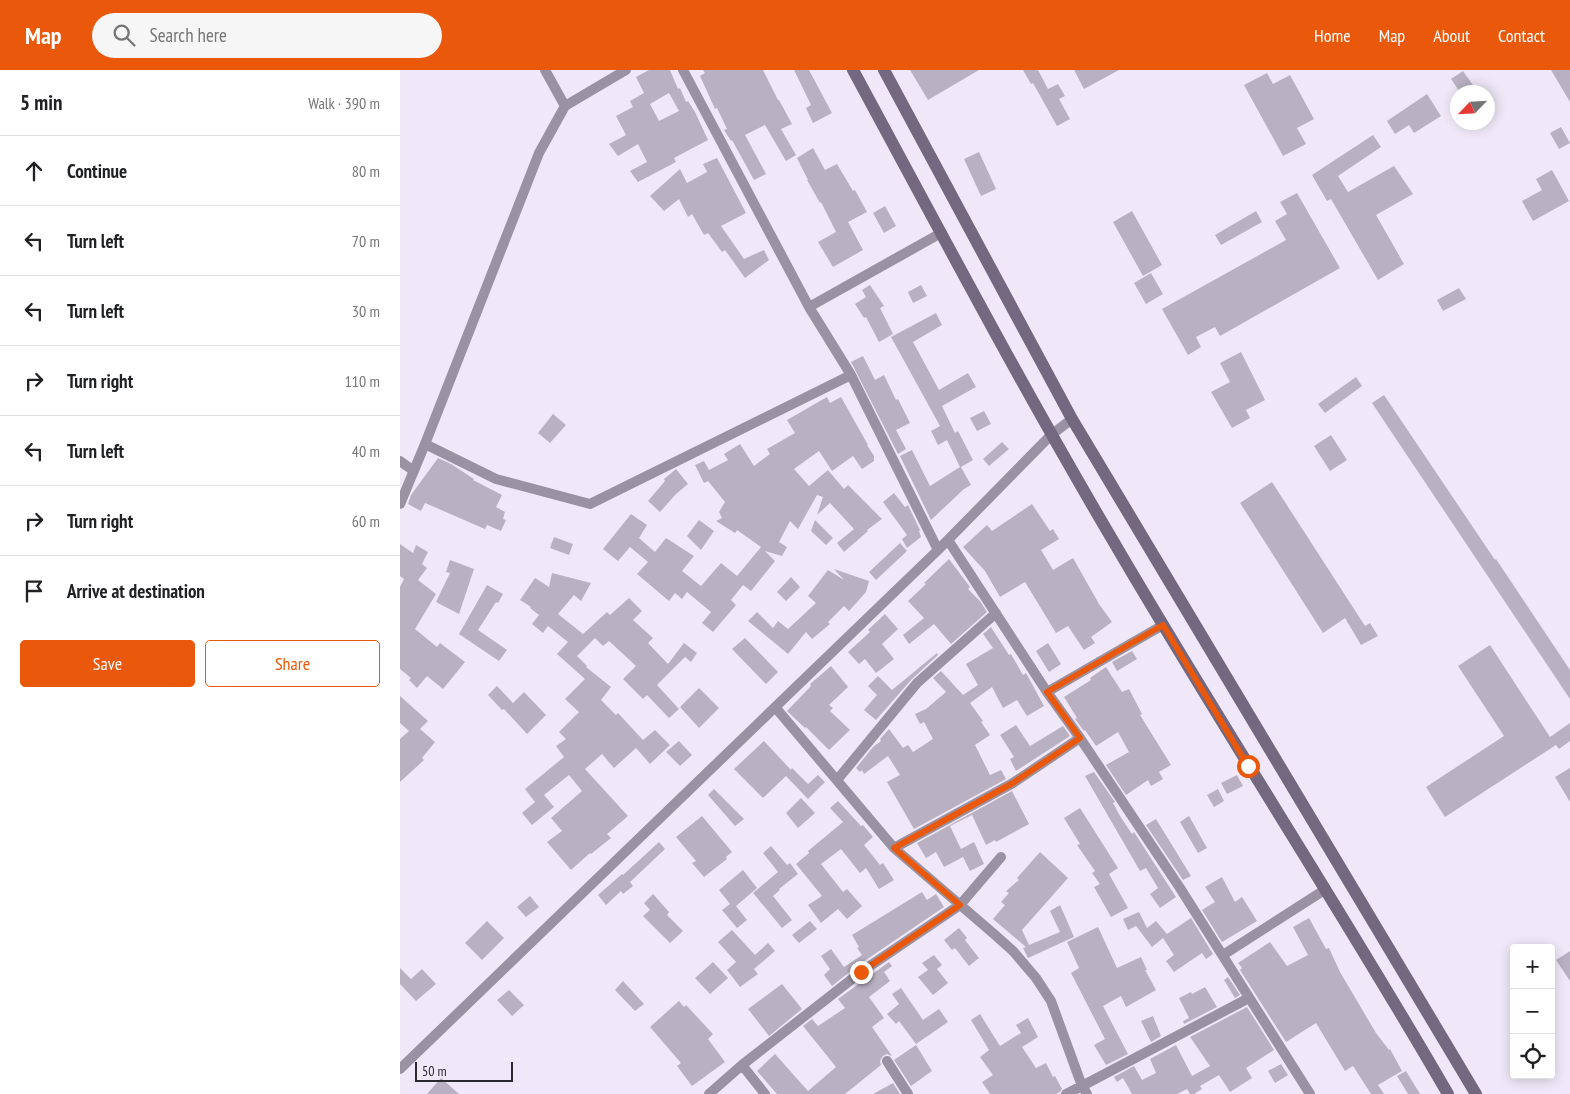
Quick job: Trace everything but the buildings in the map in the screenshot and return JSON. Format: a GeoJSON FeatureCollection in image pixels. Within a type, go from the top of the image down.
{"type":"FeatureCollection","features":[{"type":"Feature","properties":{"kind":"street"},"geometry":{"type":"LineString","coordinates":[[545,70],[565,106]]}},
{"type":"Feature","properties":{"kind":"street"},"geometry":{"type":"LineString","coordinates":[[400,504],[539,153],[565,106],[626,70]]}},
{"type":"Feature","properties":{"kind":"street"},"geometry":{"type":"LineString","coordinates":[[683,70],[809,307],[851,375],[938,550]]}},
{"type":"Feature","properties":{"kind":"street"},"geometry":{"type":"LineString","coordinates":[[853,70],[940,233],[1052,435],[1163,625],[1248,766],[1326,889],[1448,1094]]}},
{"type":"Feature","properties":{"kind":"street"},"geometry":{"type":"LineString","coordinates":[[884,70],[1072,419],[1476,1094]]}},
{"type":"Feature","properties":{"kind":"street"},"geometry":{"type":"LineString","coordinates":[[809,307],[940,233]]}},
{"type":"Feature","properties":{"kind":"street"},"geometry":{"type":"LineString","coordinates":[[425,444],[496,479],[590,504],[851,375]]}},
{"type":"Feature","properties":{"kind":"street"},"geometry":{"type":"LineString","coordinates":[[400,1069],[938,550],[1052,435],[1072,419]]}},
{"type":"Feature","properties":{"kind":"street"},"geometry":{"type":"LineString","coordinates":[[400,461],[414,471]]}},
{"type":"Feature","properties":{"kind":"street"},"geometry":{"type":"LineString","coordinates":[[948,540],[1223,955],[1310,1094]]}},
{"type":"Feature","properties":{"kind":"street"},"geometry":{"type":"LineString","coordinates":[[837,780],[917,683],[996,613]]}},
{"type":"Feature","properties":{"kind":"street"},"geometry":{"type":"LineString","coordinates":[[1047,692],[1163,625]]}},
{"type":"Feature","properties":{"kind":"street"},"geometry":{"type":"LineString","coordinates":[[776,707],[894,848],[1013,952],[1036,978],[1051,1001],[1084,1090]]}},
{"type":"Feature","properties":{"kind":"street"},"geometry":{"type":"LineString","coordinates":[[894,848],[1013,783],[1080,738]]}},
{"type":"Feature","properties":{"kind":"street"},"geometry":{"type":"LineString","coordinates":[[709,1094],[742,1065],[861,972],[960,905],[1001,857]]}},
{"type":"Feature","properties":{"kind":"street"},"geometry":{"type":"LineString","coordinates":[[1223,955],[1326,889]]}},
{"type":"Feature","properties":{"kind":"street"},"geometry":{"type":"LineString","coordinates":[[1066,1094],[1084,1090],[1250,998]]}},
{"type":"Feature","properties":{"kind":"street"},"geometry":{"type":"LineString","coordinates":[[887,1061],[908,1094]]}},
{"type":"Feature","properties":{"kind":"street"},"geometry":{"type":"LineString","coordinates":[[742,1065],[766,1094]]}},
{"type":"Feature","properties":{"kind":"route"},"geometry":{"type":"LineString","coordinates":[[861,972],[960,905],[894,848],[1013,783],[1080,738],[1047,692],[1163,625],[1248,766]]}}]}
